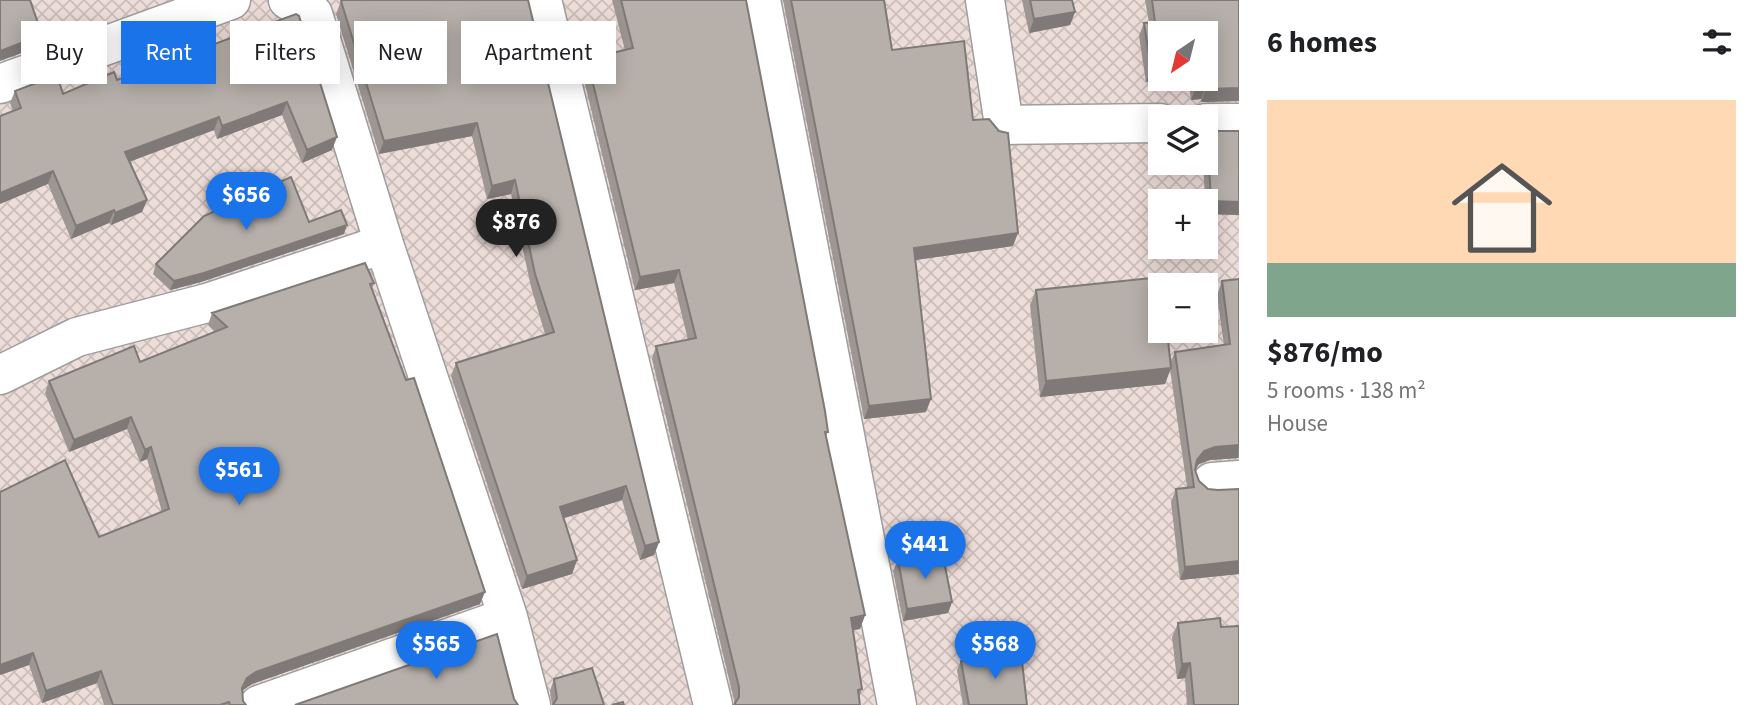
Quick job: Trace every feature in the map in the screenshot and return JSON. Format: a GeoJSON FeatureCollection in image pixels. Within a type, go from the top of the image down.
{"type":"FeatureCollection","features":[{"type":"Feature","properties":{"kind":"street"},"geometry":{"type":"LineString","coordinates":[[0,84],[231,0]]}},
{"type":"Feature","properties":{"kind":"street"},"geometry":{"type":"LineString","coordinates":[[288,0],[313,14],[384,244],[508,617],[531,705]]}},
{"type":"Feature","properties":{"kind":"street"},"geometry":{"type":"LineString","coordinates":[[542,0],[713,705]]}},
{"type":"Feature","properties":{"kind":"street"},"geometry":{"type":"LineString","coordinates":[[761,0],[897,705]]}},
{"type":"Feature","properties":{"kind":"street"},"geometry":{"type":"LineString","coordinates":[[985,0],[1004,125],[1148,123]]}},
{"type":"Feature","properties":{"kind":"street"},"geometry":{"type":"LineString","coordinates":[[1218,123],[1239,123]]}},
{"type":"Feature","properties":{"kind":"street"},"geometry":{"type":"LineString","coordinates":[[0,375],[76,337],[207,303],[384,244]]}},
{"type":"Feature","properties":{"kind":"street"},"geometry":{"type":"LineString","coordinates":[[259,705],[508,617]]}},
{"type":"Feature","properties":{"kind":"shaded area"},"geometry":{"type":"Polygon","coordinates":[[[0,0],[1239,0],[1239,705],[0,705],[0,0]]]}},
{"type":"Feature","properties":{"kind":"building"},"geometry":{"type":"Polygon","coordinates":[[[0,0],[30,0],[37,21],[21,21],[21,43],[0,51],[0,0]]]}},
{"type":"Feature","properties":{"kind":"building"},"geometry":{"type":"Polygon","coordinates":[[[528,0],[533,21],[461,21],[461,84],[548,84],[659,542],[645,546],[626,486],[560,507],[577,560],[527,576],[456,363],[554,332],[535,274],[515,180],[492,186],[477,123],[384,141],[366,84],[447,84],[447,21],[354,21],[354,43],[341,1],[528,0]]]}},
{"type":"Feature","properties":{"kind":"building"},"geometry":{"type":"Polygon","coordinates":[[[621,0],[746,0],[825,411],[828,432],[825,432],[865,615],[851,618],[862,689],[858,690],[860,705],[734,705],[739,697],[739,687],[656,346],[696,338],[679,270],[640,277],[593,84],[616,84],[616,52],[633,48],[621,0]]]}},
{"type":"Feature","properties":{"kind":"building"},"geometry":{"type":"Polygon","coordinates":[[[791,0],[884,0],[892,50],[964,41],[973,120],[989,119],[999,131],[1008,133],[1018,233],[914,248],[931,399],[869,406],[791,0]]]}},
{"type":"Feature","properties":{"kind":"building"},"geometry":{"type":"Polygon","coordinates":[[[1030,0],[1072,0],[1075,12],[1034,19],[1030,0]]]}},
{"type":"Feature","properties":{"kind":"building"},"geometry":{"type":"Polygon","coordinates":[[[1152,0],[1239,0],[1239,88],[1218,89],[1218,21],[1155,21],[1152,0]]]}},
{"type":"Feature","properties":{"kind":"building"},"geometry":{"type":"Polygon","coordinates":[[[296,14],[301,21],[277,21],[296,14]]]}},
{"type":"Feature","properties":{"kind":"building"},"geometry":{"type":"Polygon","coordinates":[[[1144,23],[1148,23],[1148,49],[1144,23]]]}},
{"type":"Feature","properties":{"kind":"building"},"geometry":{"type":"Polygon","coordinates":[[[230,38],[230,84],[320,84],[337,137],[307,150],[287,102],[222,126],[219,117],[125,152],[147,200],[76,226],[53,171],[0,193],[0,116],[21,108],[15,91],[33,84],[60,84],[63,94],[86,84],[107,84],[107,75],[114,72],[117,80],[121,79],[121,84],[216,84],[216,43],[230,38]]]}},
{"type":"Feature","properties":{"kind":"building"},"geometry":{"type":"Polygon","coordinates":[[[1218,131],[1239,131],[1239,202],[1218,201],[1218,189],[1210,189],[1210,175],[1218,175],[1218,131]]]}},
{"type":"Feature","properties":{"kind":"building"},"geometry":{"type":"Polygon","coordinates":[[[291,177],[309,222],[341,210],[347,225],[174,281],[156,264],[204,216],[291,177]]]}},
{"type":"Feature","properties":{"kind":"building"},"geometry":{"type":"Polygon","coordinates":[[[365,263],[374,283],[370,284],[406,380],[414,378],[485,592],[256,672],[247,678],[242,688],[246,705],[230,705],[229,702],[220,705],[113,705],[101,671],[46,691],[33,653],[0,665],[0,492],[65,460],[99,537],[169,509],[151,447],[145,450],[131,417],[74,440],[49,381],[134,346],[140,362],[227,327],[212,313],[365,263]]]}},
{"type":"Feature","properties":{"kind":"building"},"geometry":{"type":"Polygon","coordinates":[[[1148,278],[1148,343],[1168,343],[1171,368],[1046,381],[1036,290],[1148,278]]]}},
{"type":"Feature","properties":{"kind":"building"},"geometry":{"type":"Polygon","coordinates":[[[1239,279],[1239,445],[1204,451],[1197,460],[1195,470],[1199,481],[1208,489],[1239,489],[1239,561],[1185,567],[1176,489],[1194,487],[1175,352],[1230,344],[1222,281],[1239,279]]]}},
{"type":"Feature","properties":{"kind":"building"},"geometry":{"type":"Polygon","coordinates":[[[942,551],[952,602],[907,609],[898,560],[942,551]]]}},
{"type":"Feature","properties":{"kind":"building"},"geometry":{"type":"Polygon","coordinates":[[[1220,618],[1221,627],[1239,626],[1239,705],[1194,705],[1190,663],[1182,664],[1178,623],[1220,618]]]}},
{"type":"Feature","properties":{"kind":"building"},"geometry":{"type":"Polygon","coordinates":[[[497,634],[514,699],[518,705],[295,705],[497,634]]]}},
{"type":"Feature","properties":{"kind":"building"},"geometry":{"type":"Polygon","coordinates":[[[1021,653],[1027,705],[969,705],[961,661],[1021,653]]]}},
{"type":"Feature","properties":{"kind":"building"},"geometry":{"type":"Polygon","coordinates":[[[592,668],[604,705],[553,705],[557,698],[554,679],[592,668]]]}}]}
